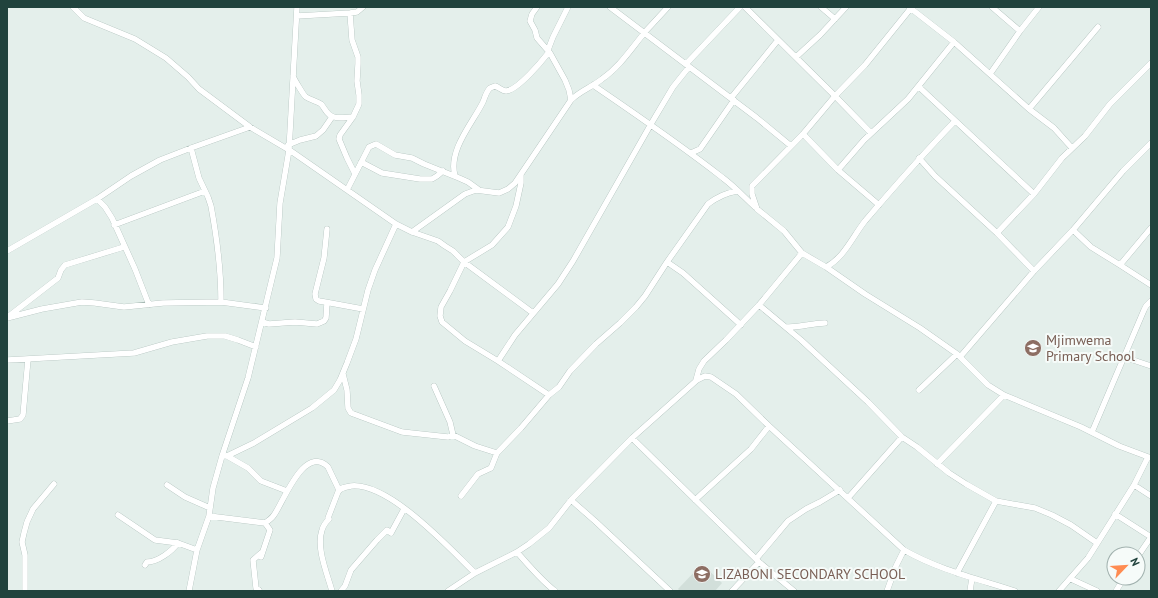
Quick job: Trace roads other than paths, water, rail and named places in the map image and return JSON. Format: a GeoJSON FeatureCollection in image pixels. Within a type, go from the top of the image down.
{"type":"FeatureCollection","features":[{"type":"Feature","properties":{"kind":"street"},"geometry":{"type":"LineString","coordinates":[[73,7],[84,18],[135,39],[166,58],[188,77],[199,90],[250,127],[288,148],[396,224],[412,232],[438,241],[453,251],[464,262],[533,314]]}},
{"type":"Feature","properties":{"kind":"street"},"geometry":{"type":"LineString","coordinates":[[189,591],[197,550],[209,516],[213,488],[248,378],[278,258],[280,203],[288,148],[297,7]]}},
{"type":"Feature","properties":{"kind":"street"},"geometry":{"type":"LineString","coordinates":[[334,7],[334,14]]}},
{"type":"Feature","properties":{"kind":"street"},"geometry":{"type":"LineString","coordinates":[[297,16],[350,13],[357,12],[363,7]]}},
{"type":"Feature","properties":{"kind":"street"},"geometry":{"type":"LineString","coordinates":[[537,7],[532,14],[530,21],[537,38],[548,51],[565,80],[571,100]]}},
{"type":"Feature","properties":{"kind":"street"},"geometry":{"type":"LineString","coordinates":[[455,176],[453,164],[456,153],[467,127],[490,88],[495,86],[505,91],[513,88],[526,78],[548,51],[553,37],[568,7]]}},
{"type":"Feature","properties":{"kind":"street"},"geometry":{"type":"LineString","coordinates":[[610,7],[732,99],[791,146]]}},
{"type":"Feature","properties":{"kind":"street"},"geometry":{"type":"LineString","coordinates":[[412,232],[465,194],[472,191],[499,193],[508,189],[515,183],[571,100],[581,92],[604,79],[668,7]]}},
{"type":"Feature","properties":{"kind":"street"},"geometry":{"type":"LineString","coordinates":[[498,361],[515,334],[558,284],[573,261],[673,87],[688,66],[740,7]]}},
{"type":"Feature","properties":{"kind":"street"},"geometry":{"type":"LineString","coordinates":[[745,7],[871,133]]}},
{"type":"Feature","properties":{"kind":"street"},"geometry":{"type":"LineString","coordinates":[[821,7],[835,20]]}},
{"type":"Feature","properties":{"kind":"street"},"geometry":{"type":"LineString","coordinates":[[796,57],[835,20],[846,7]]}},
{"type":"Feature","properties":{"kind":"street"},"geometry":{"type":"LineString","coordinates":[[992,7],[1020,31]]}},
{"type":"Feature","properties":{"kind":"street"},"geometry":{"type":"LineString","coordinates":[[990,74],[1039,7]]}},
{"type":"Feature","properties":{"kind":"street"},"geometry":{"type":"LineString","coordinates":[[757,209],[752,194],[752,186],[803,134],[835,96],[865,65],[912,8],[954,42],[1029,109],[1054,128],[1072,148]]}},
{"type":"Feature","properties":{"kind":"street"},"geometry":{"type":"LineString","coordinates":[[350,13],[352,40],[358,57],[357,81],[359,104],[353,117],[340,135],[339,139],[355,174]]}},
{"type":"Feature","properties":{"kind":"street"},"geometry":{"type":"LineString","coordinates":[[1029,109],[1098,28]]}},
{"type":"Feature","properties":{"kind":"street"},"geometry":{"type":"LineString","coordinates":[[691,153],[700,149],[732,99],[778,40]]}},
{"type":"Feature","properties":{"kind":"street"},"geometry":{"type":"LineString","coordinates":[[838,170],[871,133],[898,110],[919,87],[954,42]]}},
{"type":"Feature","properties":{"kind":"street"},"geometry":{"type":"LineString","coordinates":[[997,234],[1034,194],[1058,163],[1085,136],[1102,112],[1151,63]]}},
{"type":"Feature","properties":{"kind":"street"},"geometry":{"type":"LineString","coordinates":[[293,76],[294,81],[298,84],[302,94],[305,97],[321,104],[332,117],[353,117]]}},
{"type":"Feature","properties":{"kind":"street"},"geometry":{"type":"LineString","coordinates":[[593,85],[651,124],[724,179],[784,231],[802,253],[920,328],[959,356],[988,384],[1004,395],[1075,424],[1119,446],[1149,457],[1134,485],[1088,558],[1059,591]]}},
{"type":"Feature","properties":{"kind":"street"},"geometry":{"type":"LineString","coordinates":[[919,87],[1034,194]]}},
{"type":"Feature","properties":{"kind":"street"},"geometry":{"type":"LineString","coordinates":[[288,148],[300,140],[316,136],[326,126],[332,117]]}},
{"type":"Feature","properties":{"kind":"street"},"geometry":{"type":"LineString","coordinates":[[826,267],[837,260],[864,222],[919,158],[955,121]]}},
{"type":"Feature","properties":{"kind":"street"},"geometry":{"type":"LineString","coordinates":[[7,251],[97,199],[148,166],[191,148],[250,127]]}},
{"type":"Feature","properties":{"kind":"street"},"geometry":{"type":"LineString","coordinates":[[803,134],[838,170],[879,205]]}},
{"type":"Feature","properties":{"kind":"street"},"geometry":{"type":"LineString","coordinates":[[919,390],[959,356],[1123,171],[1151,143]]}},
{"type":"Feature","properties":{"kind":"street"},"geometry":{"type":"LineString","coordinates":[[347,190],[369,147],[376,144],[395,155],[409,157],[455,176],[468,182],[481,191]]}},
{"type":"Feature","properties":{"kind":"street"},"geometry":{"type":"LineString","coordinates":[[191,148],[200,178],[210,202],[216,233],[221,280],[221,302]]}},
{"type":"Feature","properties":{"kind":"street"},"geometry":{"type":"LineString","coordinates":[[919,158],[934,176],[997,234],[1034,271]]}},
{"type":"Feature","properties":{"kind":"street"},"geometry":{"type":"LineString","coordinates":[[361,162],[382,173],[420,179],[432,178],[443,171]]}},
{"type":"Feature","properties":{"kind":"street"},"geometry":{"type":"LineString","coordinates":[[521,175],[521,183],[516,206],[508,227],[492,245],[464,262],[441,307],[440,316],[442,322],[465,341],[550,395]]}},
{"type":"Feature","properties":{"kind":"street"},"geometry":{"type":"LineString","coordinates":[[114,225],[205,190]]}},
{"type":"Feature","properties":{"kind":"street"},"geometry":{"type":"LineString","coordinates":[[461,496],[478,474],[491,468],[497,453],[559,387],[570,371],[636,307],[708,204],[716,197],[737,191]]}},
{"type":"Feature","properties":{"kind":"street"},"geometry":{"type":"LineString","coordinates":[[97,199],[105,207],[114,225],[135,269],[149,305]]}},
{"type":"Feature","properties":{"kind":"street"},"geometry":{"type":"LineString","coordinates":[[224,456],[254,443],[312,408],[334,390],[343,374],[356,339],[368,290],[375,270],[396,224]]}},
{"type":"Feature","properties":{"kind":"street"},"geometry":{"type":"LineString","coordinates":[[1120,265],[1151,228]]}},
{"type":"Feature","properties":{"kind":"street"},"geometry":{"type":"LineString","coordinates":[[327,229],[324,258],[315,294],[316,299],[327,303],[363,309]]}},
{"type":"Feature","properties":{"kind":"street"},"geometry":{"type":"LineString","coordinates":[[1072,230],[1091,247],[1151,285]]}},
{"type":"Feature","properties":{"kind":"street"},"geometry":{"type":"LineString","coordinates":[[7,318],[58,278],[65,265],[124,247]]}},
{"type":"Feature","properties":{"kind":"street"},"geometry":{"type":"LineString","coordinates":[[696,381],[704,361],[741,325],[802,253]]}},
{"type":"Feature","properties":{"kind":"street"},"geometry":{"type":"LineString","coordinates":[[667,262],[683,273],[741,325]]}},
{"type":"Feature","properties":{"kind":"street"},"geometry":{"type":"LineString","coordinates":[[1092,432],[1144,310],[1151,301]]}},
{"type":"Feature","properties":{"kind":"street"},"geometry":{"type":"LineString","coordinates":[[7,318],[42,309],[82,302],[124,307],[163,303],[221,302],[266,308]]}},
{"type":"Feature","properties":{"kind":"street"},"geometry":{"type":"LineString","coordinates":[[262,322],[269,324],[295,322],[317,324],[324,321],[326,318],[327,303]]}},
{"type":"Feature","properties":{"kind":"street"},"geometry":{"type":"LineString","coordinates":[[759,305],[801,340],[868,402],[902,437],[917,447],[949,474],[996,501],[1035,508],[1052,515],[1071,525],[1097,543]]}},
{"type":"Feature","properties":{"kind":"street"},"geometry":{"type":"LineString","coordinates":[[785,327],[795,328],[805,325],[825,323]]}},
{"type":"Feature","properties":{"kind":"street"},"geometry":{"type":"LineString","coordinates":[[7,360],[134,353],[172,342],[207,336],[225,336],[256,347]]}},
{"type":"Feature","properties":{"kind":"street"},"geometry":{"type":"LineString","coordinates":[[1124,357],[1151,366]]}},
{"type":"Feature","properties":{"kind":"street"},"geometry":{"type":"LineString","coordinates":[[7,421],[20,419],[23,414],[28,359]]}},
{"type":"Feature","properties":{"kind":"street"},"geometry":{"type":"LineString","coordinates":[[343,374],[347,390],[348,408],[351,413],[402,432],[448,437],[453,435],[475,446],[497,453]]}},
{"type":"Feature","properties":{"kind":"street"},"geometry":{"type":"LineString","coordinates":[[449,591],[475,573],[517,552],[549,528],[570,500],[632,438],[696,381],[705,376],[711,377],[736,394],[904,550],[917,557],[957,573],[1015,591]]}},
{"type":"Feature","properties":{"kind":"street"},"geometry":{"type":"LineString","coordinates":[[434,386],[450,422],[453,435]]}},
{"type":"Feature","properties":{"kind":"street"},"geometry":{"type":"LineString","coordinates":[[938,464],[1004,395]]}},
{"type":"Feature","properties":{"kind":"street"},"geometry":{"type":"LineString","coordinates":[[695,500],[751,450],[770,426]]}},
{"type":"Feature","properties":{"kind":"street"},"geometry":{"type":"LineString","coordinates":[[848,498],[902,437]]}},
{"type":"Feature","properties":{"kind":"street"},"geometry":{"type":"LineString","coordinates":[[632,438],[758,560],[794,591]]}},
{"type":"Feature","properties":{"kind":"street"},"geometry":{"type":"LineString","coordinates":[[224,456],[248,468],[261,481],[287,491]]}},
{"type":"Feature","properties":{"kind":"street"},"geometry":{"type":"LineString","coordinates":[[209,516],[265,523],[274,516],[287,491],[304,468],[312,462],[320,462],[328,467],[339,490]]}},
{"type":"Feature","properties":{"kind":"street"},"geometry":{"type":"LineString","coordinates":[[25,591],[25,554],[22,542],[27,522],[33,509],[54,484]]}},
{"type":"Feature","properties":{"kind":"street"},"geometry":{"type":"LineString","coordinates":[[167,485],[185,497],[210,508]]}},
{"type":"Feature","properties":{"kind":"street"},"geometry":{"type":"LineString","coordinates":[[1134,485],[1151,496]]}},
{"type":"Feature","properties":{"kind":"street"},"geometry":{"type":"LineString","coordinates":[[332,591],[325,567],[320,541],[322,528],[329,519],[328,518],[339,490],[344,487],[363,487],[379,492],[390,498],[428,528],[475,573]]}},
{"type":"Feature","properties":{"kind":"street"},"geometry":{"type":"LineString","coordinates":[[732,591],[788,521],[840,490]]}},
{"type":"Feature","properties":{"kind":"street"},"geometry":{"type":"LineString","coordinates":[[570,500],[595,521],[670,591]]}},
{"type":"Feature","properties":{"kind":"street"},"geometry":{"type":"LineString","coordinates":[[957,573],[996,501]]}},
{"type":"Feature","properties":{"kind":"street"},"geometry":{"type":"LineString","coordinates":[[340,591],[344,586],[351,570],[377,540],[387,530],[391,533],[404,509]]}},
{"type":"Feature","properties":{"kind":"street"},"geometry":{"type":"LineString","coordinates":[[1116,514],[1151,537],[1145,546]]}},
{"type":"Feature","properties":{"kind":"street"},"geometry":{"type":"LineString","coordinates":[[118,515],[156,540],[173,544],[178,543],[197,550]]}},
{"type":"Feature","properties":{"kind":"street"},"geometry":{"type":"LineString","coordinates":[[261,557],[270,530],[265,523]]}},
{"type":"Feature","properties":{"kind":"street"},"geometry":{"type":"LineString","coordinates":[[145,565],[147,562],[152,562],[170,552],[178,543]]}},
{"type":"Feature","properties":{"kind":"street"},"geometry":{"type":"LineString","coordinates":[[887,591],[896,566],[904,550]]}},
{"type":"Feature","properties":{"kind":"street"},"geometry":{"type":"LineString","coordinates":[[260,590],[256,588],[253,560],[263,551]]}},
{"type":"Feature","properties":{"kind":"street"},"geometry":{"type":"LineString","coordinates":[[517,552],[543,581],[555,591]]}},
{"type":"Feature","properties":{"kind":"street"},"geometry":{"type":"LineString","coordinates":[[970,591],[972,578]]}},
{"type":"Feature","properties":{"kind":"street"},"geometry":{"type":"LineString","coordinates":[[1070,579],[1097,591]]}},
{"type":"Feature","properties":{"kind":"place","name":"Mjimwema Primary School"},"geometry":{"type":"Point","coordinates":[1033,348]}},
{"type":"Feature","properties":{"kind":"place","name":"LIZABONI SECONDARY SCHOOL"},"geometry":{"type":"Point","coordinates":[702,574]}}]}
